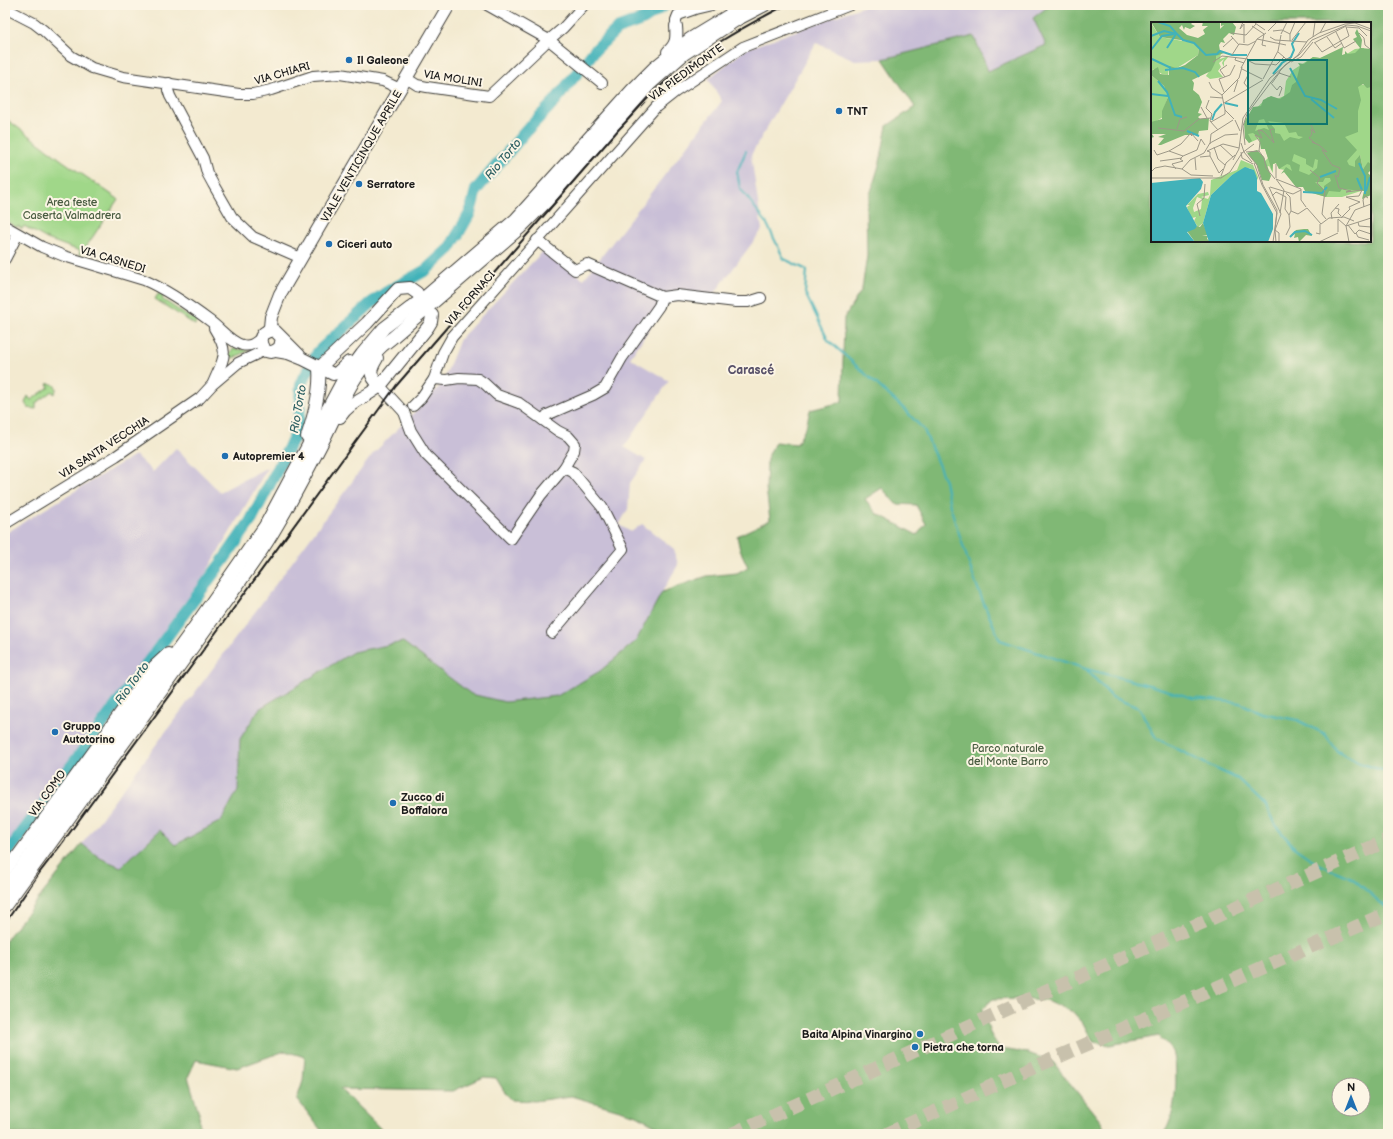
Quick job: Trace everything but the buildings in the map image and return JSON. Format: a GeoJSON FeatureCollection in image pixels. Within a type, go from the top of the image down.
{"type":"FeatureCollection","features":[{"type":"Feature","properties":{"kind":"main road","name":"VIALE VENTICINQUE APRILE"},"geometry":{"type":"LineString","coordinates":[[264,335],[270,327],[271,316],[280,294],[449,5]]}},
{"type":"Feature","properties":{"kind":"main road"},"geometry":{"type":"LineString","coordinates":[[303,358],[288,353],[264,349],[261,344],[264,335],[272,331],[280,336],[303,358],[317,367],[333,374],[338,373],[371,338],[432,291],[516,219],[632,90],[656,66],[690,39],[746,5]]}},
{"type":"Feature","properties":{"kind":"main road"},"geometry":{"type":"LineString","coordinates":[[5,890],[193,629],[265,526],[371,357],[383,345],[520,228],[546,202],[650,84],[684,54],[738,19],[765,5]]}},
{"type":"Feature","properties":{"kind":"main road"},"geometry":{"type":"LineString","coordinates":[[676,26],[683,32],[689,33],[713,24]]}},
{"type":"Feature","properties":{"kind":"main road"},"geometry":{"type":"LineString","coordinates":[[656,66],[665,54],[675,45],[677,39],[676,26]]}},
{"type":"Feature","properties":{"kind":"main road"},"geometry":{"type":"LineString","coordinates":[[317,367],[367,323],[398,289],[410,288],[417,293]]}},
{"type":"Feature","properties":{"kind":"main road"},"geometry":{"type":"LineString","coordinates":[[272,351],[281,346],[275,308]]}},
{"type":"Feature","properties":{"kind":"main road"},"geometry":{"type":"LineString","coordinates":[[304,466],[330,438],[344,411],[349,406],[380,386],[428,327],[431,322],[432,315]]}},
{"type":"Feature","properties":{"kind":"main road"},"geometry":{"type":"LineString","coordinates":[[5,906],[272,534],[343,380],[384,328]]}},
{"type":"Feature","properties":{"kind":"main road"},"geometry":{"type":"LineString","coordinates":[[380,386],[372,378],[371,371],[377,358],[392,338]]}},
{"type":"Feature","properties":{"kind":"main road"},"geometry":{"type":"LineString","coordinates":[[304,466],[320,379],[317,367]]}},
{"type":"Feature","properties":{"kind":"main road"},"geometry":{"type":"LineString","coordinates":[[109,728],[154,668],[193,629]]}},
{"type":"Feature","properties":{"kind":"street"},"geometry":{"type":"LineString","coordinates":[[487,5],[549,40],[602,83]]}},
{"type":"Feature","properties":{"kind":"street","name":"VIA MOLINI"},"geometry":{"type":"LineString","coordinates":[[406,78],[417,85],[489,96],[563,28],[584,5]]}},
{"type":"Feature","properties":{"kind":"street"},"geometry":{"type":"LineString","coordinates":[[676,26],[678,15],[712,5]]}},
{"type":"Feature","properties":{"kind":"street","name":"VIA PIEDIMONTE"},"geometry":{"type":"LineString","coordinates":[[537,240],[656,107],[675,92],[743,46],[850,5]]}},
{"type":"Feature","properties":{"kind":"street","name":"VIA CHIARI"},"geometry":{"type":"LineString","coordinates":[[5,8],[34,23],[71,56],[92,68],[123,77],[240,94],[253,94],[271,90],[313,76],[340,74],[384,81],[400,89]]}},
{"type":"Feature","properties":{"kind":"street"},"geometry":{"type":"LineString","coordinates":[[169,83],[168,90],[170,96],[203,158],[207,173],[232,217],[253,237],[301,258]]}},
{"type":"Feature","properties":{"kind":"street","name":"VIA CASNEDI"},"geometry":{"type":"LineString","coordinates":[[5,226],[42,247],[64,256],[156,285],[210,321]]}},
{"type":"Feature","properties":{"kind":"street"},"geometry":{"type":"LineString","coordinates":[[5,259],[18,234]]}},
{"type":"Feature","properties":{"kind":"street"},"geometry":{"type":"LineString","coordinates":[[537,240],[575,270],[587,264],[662,297],[677,295],[736,302],[748,302],[761,298]]}},
{"type":"Feature","properties":{"kind":"street","name":"VIA FORNACI"},"geometry":{"type":"LineString","coordinates":[[404,412],[410,410],[421,398],[434,379],[443,353],[452,337],[537,240]]}},
{"type":"Feature","properties":{"kind":"street"},"geometry":{"type":"LineString","coordinates":[[543,420],[547,415],[593,395],[605,388],[622,358],[659,306],[662,297]]}},
{"type":"Feature","properties":{"kind":"street"},"geometry":{"type":"LineString","coordinates":[[210,321],[232,340],[245,345],[254,344],[264,335]]}},
{"type":"Feature","properties":{"kind":"street"},"geometry":{"type":"LineString","coordinates":[[210,321],[220,338],[224,356],[230,362],[238,364]]}},
{"type":"Feature","properties":{"kind":"street"},"geometry":{"type":"LineString","coordinates":[[212,385],[224,356],[230,347],[238,343]]}},
{"type":"Feature","properties":{"kind":"street"},"geometry":{"type":"LineString","coordinates":[[212,385],[238,364],[261,352],[272,351]]}},
{"type":"Feature","properties":{"kind":"street"},"geometry":{"type":"LineString","coordinates":[[380,386],[404,412],[411,431],[426,455],[510,539],[541,495],[564,468],[574,451],[575,444],[568,436],[558,431],[519,403],[496,395],[484,382],[478,379],[434,379]]}},
{"type":"Feature","properties":{"kind":"street","name":"VIA SANTA VECCHIA"},"geometry":{"type":"LineString","coordinates":[[6,520],[116,456],[200,398],[212,385]]}},
{"type":"Feature","properties":{"kind":"street"},"geometry":{"type":"LineString","coordinates":[[552,634],[623,549],[602,507],[573,472],[564,468]]}},
{"type":"Feature","properties":{"kind":"street","name":"VIA COMO"},"geometry":{"type":"LineString","coordinates":[[5,872],[109,728]]}},
{"type":"Feature","properties":{"kind":"shaded area"},"geometry":{"type":"Polygon","coordinates":[[[867,5],[1050,5],[1033,18],[1046,45],[988,71],[974,36],[883,59],[855,60],[816,43],[751,155],[762,230],[714,294],[666,304],[630,358],[669,381],[624,447],[646,460],[630,483],[628,509],[619,525],[631,532],[642,524],[674,549],[678,565],[636,641],[600,671],[557,696],[505,702],[471,694],[403,642],[240,739],[238,790],[221,821],[175,845],[160,830],[121,867],[100,858],[82,844],[372,455],[442,384],[460,339],[543,251],[584,279],[722,101],[708,79],[746,49],[867,5]]]}},
{"type":"Feature","properties":{"kind":"shaded area"},"geometry":{"type":"Polygon","coordinates":[[[176,448],[220,492],[268,467],[205,575],[5,847],[5,534],[135,455],[153,472],[176,448]]]}},
{"type":"Feature","properties":{"kind":"green space","name":"Parco naturale del Monte Barro"},"geometry":{"type":"Polygon","coordinates":[[[1050,5],[1388,5],[1388,1134],[1162,1134],[1167,1128],[1173,1108],[1176,1070],[1175,1060],[1171,1048],[1159,1036],[1110,1045],[1093,1042],[1083,1023],[1073,1012],[1046,1000],[1018,998],[993,999],[982,1009],[991,1035],[1000,1049],[1028,1053],[1053,1062],[1101,1122],[1107,1134],[663,1134],[658,1127],[637,1115],[571,1096],[535,1101],[512,1100],[506,1094],[496,1078],[484,1077],[453,1091],[340,1089],[386,1134],[324,1134],[297,1099],[303,1081],[305,1057],[285,1051],[237,1068],[196,1060],[188,1077],[199,1113],[200,1134],[5,1134],[5,941],[82,844],[100,858],[121,867],[160,830],[175,845],[221,821],[238,790],[240,739],[259,709],[353,652],[403,642],[471,694],[505,702],[557,696],[600,671],[636,641],[662,592],[707,576],[737,573],[748,567],[740,550],[737,536],[770,520],[766,488],[767,459],[775,442],[797,444],[806,427],[810,410],[842,402],[844,318],[862,289],[867,256],[866,208],[880,162],[887,126],[915,107],[883,59],[974,36],[988,71],[1046,45],[1033,18],[1050,5]],[[882,488],[865,499],[876,513],[917,535],[926,524],[916,505],[896,504],[882,488]]]}},
{"type":"Feature","properties":{"kind":"green space","name":"Area feste Caserta Valmadrera"},"geometry":{"type":"Polygon","coordinates":[[[5,118],[118,199],[80,256],[80,251],[47,239],[24,226],[22,229],[18,226],[16,227],[5,220],[5,118]]]}},
{"type":"Feature","properties":{"kind":"green space"},"geometry":{"type":"Polygon","coordinates":[[[158,294],[164,295],[162,299],[192,319],[195,316],[199,319],[195,325],[155,299],[158,294]]]}},
{"type":"Feature","properties":{"kind":"green space"},"geometry":{"type":"Polygon","coordinates":[[[233,349],[248,351],[233,358],[229,354],[233,349]]]}},
{"type":"Feature","properties":{"kind":"green space"},"geometry":{"type":"Polygon","coordinates":[[[47,384],[52,384],[55,386],[56,390],[54,394],[52,391],[36,403],[36,409],[28,408],[25,403],[28,396],[31,400],[49,387],[47,384]]]}},
{"type":"Feature","properties":{"kind":"waterway","name":"Rio Torto"},"geometry":{"type":"LineString","coordinates":[[5,856],[250,522],[297,432],[301,384],[318,352],[370,304],[387,292],[426,270],[450,248],[470,213],[476,190],[526,131],[555,101],[595,50],[617,29],[644,19],[665,5]]}},
{"type":"Feature","properties":{"kind":"waterway"},"geometry":{"type":"LineString","coordinates":[[746,151],[737,172],[740,188],[766,222],[784,259],[807,270],[805,293],[828,340],[903,408],[924,430],[945,481],[950,506],[972,573],[1000,640],[1086,669],[1193,698],[1240,703],[1262,713],[1297,720],[1325,734],[1337,751],[1359,763],[1388,772]]}},
{"type":"Feature","properties":{"kind":"waterway"},"geometry":{"type":"LineString","coordinates":[[1087,670],[1112,697],[1139,708],[1156,738],[1238,779],[1266,806],[1275,825],[1295,848],[1318,864],[1352,878],[1388,909]]}},
{"type":"Feature","properties":{"kind":"waterway","name":"Rio Torto"},"geometry":{"type":"LineString","coordinates":[[5,848],[14,845]]}},
{"type":"Feature","properties":{"kind":"tunnel"},"geometry":{"type":"LineString","coordinates":[[732,1134],[996,1014],[1388,840]]}},
{"type":"Feature","properties":{"kind":"tunnel"},"geometry":{"type":"LineString","coordinates":[[887,1134],[1014,1076],[1388,913]]}},
{"type":"Feature","properties":{"kind":"railway"},"geometry":{"type":"LineString","coordinates":[[5,923],[40,872],[396,386],[619,129],[652,94],[687,64],[719,42],[786,5]]}},
{"type":"Feature","properties":{"kind":"place","name":"Il Galeone"},"geometry":{"type":"Point","coordinates":[349,60]}},
{"type":"Feature","properties":{"kind":"place","name":"TNT"},"geometry":{"type":"Point","coordinates":[839,111]}},
{"type":"Feature","properties":{"kind":"place","name":"Serratore"},"geometry":{"type":"Point","coordinates":[359,184]}},
{"type":"Feature","properties":{"kind":"place","name":"Ciceri auto"},"geometry":{"type":"Point","coordinates":[329,244]}},
{"type":"Feature","properties":{"kind":"place","name":"Autopremier 4"},"geometry":{"type":"Point","coordinates":[225,456]}},
{"type":"Feature","properties":{"kind":"place","name":"Gruppo Autotorino"},"geometry":{"type":"Point","coordinates":[55,732]}},
{"type":"Feature","properties":{"kind":"place","name":"Zucco di Boffalora"},"geometry":{"type":"Point","coordinates":[393,803]}},
{"type":"Feature","properties":{"kind":"place","name":"Baita Alpina Vinargino"},"geometry":{"type":"Point","coordinates":[920,1034]}},
{"type":"Feature","properties":{"kind":"place","name":"Pietra che torna"},"geometry":{"type":"Point","coordinates":[915,1047]}},
{"type":"Feature","properties":{"kind":"district","name":"Carascé"},"geometry":{"type":"Point","coordinates":[751,370]}}]}
